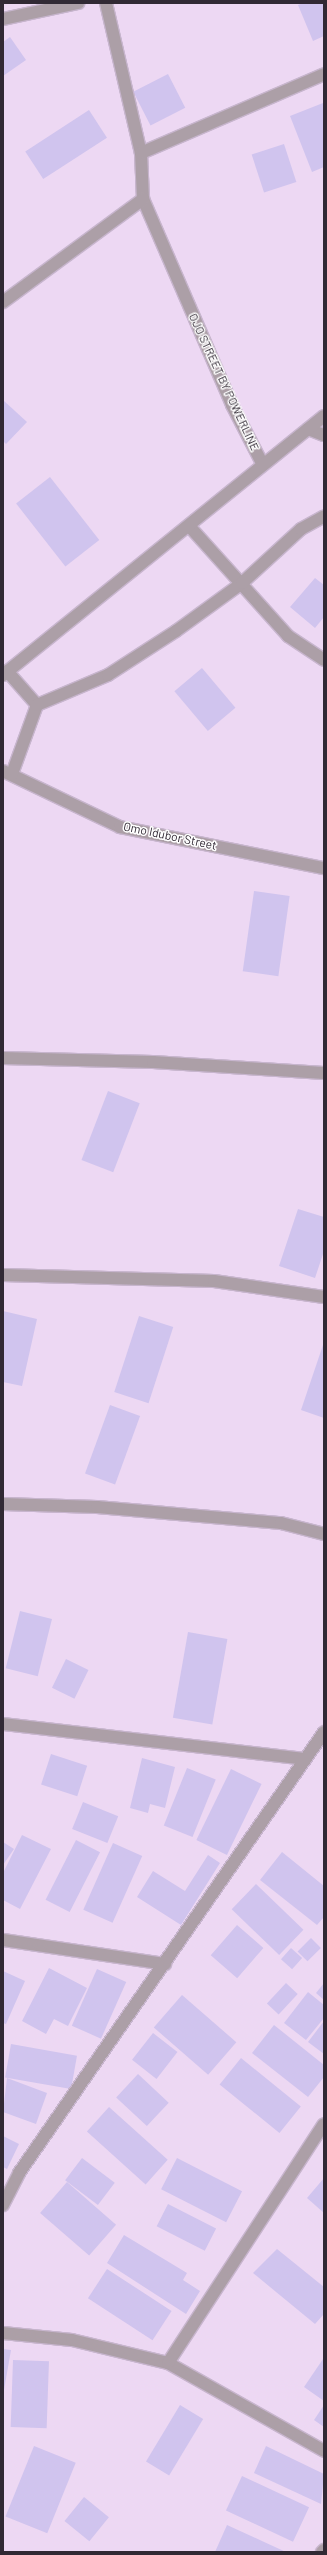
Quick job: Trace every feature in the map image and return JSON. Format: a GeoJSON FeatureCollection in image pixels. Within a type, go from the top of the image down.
{"type":"FeatureCollection","features":[{"type":"Feature","properties":{"kind":"street"},"geometry":{"type":"LineString","coordinates":[[3,19],[78,3]]}},
{"type":"Feature","properties":{"kind":"street","name":"OJO STREET BY POWERLINE"},"geometry":{"type":"LineString","coordinates":[[5,673],[190,527],[262,463],[232,405],[143,200],[141,153],[106,3]]}},
{"type":"Feature","properties":{"kind":"street"},"geometry":{"type":"LineString","coordinates":[[141,153],[324,74]]}},
{"type":"Feature","properties":{"kind":"street"},"geometry":{"type":"LineString","coordinates":[[3,302],[143,200]]}},
{"type":"Feature","properties":{"kind":"street"},"geometry":{"type":"LineString","coordinates":[[262,463],[324,416]]}},
{"type":"Feature","properties":{"kind":"street"},"geometry":{"type":"LineString","coordinates":[[308,429],[324,435]]}},
{"type":"Feature","properties":{"kind":"street"},"geometry":{"type":"LineString","coordinates":[[7,773],[36,705],[108,675],[242,583],[301,529],[324,516]]}},
{"type":"Feature","properties":{"kind":"street"},"geometry":{"type":"LineString","coordinates":[[190,527],[242,583],[288,636],[324,660]]}},
{"type":"Feature","properties":{"kind":"street"},"geometry":{"type":"LineString","coordinates":[[5,673],[36,705]]}},
{"type":"Feature","properties":{"kind":"street","name":"Omo Idubor Street"},"geometry":{"type":"LineString","coordinates":[[7,773],[120,827],[324,868]]}},
{"type":"Feature","properties":{"kind":"street"},"geometry":{"type":"LineString","coordinates":[[3,1058],[153,1062],[324,1073]]}},
{"type":"Feature","properties":{"kind":"street"},"geometry":{"type":"LineString","coordinates":[[3,1275],[214,1281],[324,1297]]}},
{"type":"Feature","properties":{"kind":"street"},"geometry":{"type":"LineString","coordinates":[[3,1504],[97,1507],[281,1523],[324,1534]]}},
{"type":"Feature","properties":{"kind":"street"},"geometry":{"type":"LineString","coordinates":[[3,1724],[305,1758]]}},
{"type":"Feature","properties":{"kind":"street"},"geometry":{"type":"LineString","coordinates":[[4,2199],[19,2173],[324,1732]]}},
{"type":"Feature","properties":{"kind":"street"},"geometry":{"type":"LineString","coordinates":[[3,1940],[164,1964]]}},
{"type":"Feature","properties":{"kind":"street"},"geometry":{"type":"LineString","coordinates":[[168,2363],[324,2124]]}},
{"type":"Feature","properties":{"kind":"street"},"geometry":{"type":"LineString","coordinates":[[3,2333],[72,2340],[168,2363],[324,2450]]}},
{"type":"Feature","properties":{"kind":"building"},"geometry":{"type":"Polygon","coordinates":[[[303,3],[324,3],[324,36],[313,41],[298,5],[303,3]]]}},
{"type":"Feature","properties":{"kind":"building"},"geometry":{"type":"Polygon","coordinates":[[[10,37],[26,60],[3,76],[3,42],[10,37]]]}},
{"type":"Feature","properties":{"kind":"building"},"geometry":{"type":"Polygon","coordinates":[[[168,74],[185,108],[151,126],[133,92],[168,74]]]}},
{"type":"Feature","properties":{"kind":"building"},"geometry":{"type":"Polygon","coordinates":[[[323,103],[324,167],[312,172],[290,116],[323,103]]]}},
{"type":"Feature","properties":{"kind":"building"},"geometry":{"type":"Polygon","coordinates":[[[89,110],[107,138],[43,179],[25,151],[89,110]]]}},
{"type":"Feature","properties":{"kind":"building"},"geometry":{"type":"Polygon","coordinates":[[[284,144],[296,182],[264,193],[252,155],[284,144]]]}},
{"type":"Feature","properties":{"kind":"building"},"geometry":{"type":"Polygon","coordinates":[[[3,400],[27,422],[6,444],[3,441],[3,400]]]}},
{"type":"Feature","properties":{"kind":"building"},"geometry":{"type":"Polygon","coordinates":[[[50,477],[99,540],[65,567],[16,503],[50,477]]]}},
{"type":"Feature","properties":{"kind":"building"},"geometry":{"type":"Polygon","coordinates":[[[315,578],[324,585],[324,617],[315,628],[290,607],[315,578]]]}},
{"type":"Feature","properties":{"kind":"building"},"geometry":{"type":"Polygon","coordinates":[[[202,668],[235,708],[208,731],[174,691],[202,668]]]}},
{"type":"Feature","properties":{"kind":"building"},"geometry":{"type":"Polygon","coordinates":[[[254,891],[290,896],[278,976],[243,971],[254,891]]]}},
{"type":"Feature","properties":{"kind":"building"},"geometry":{"type":"Polygon","coordinates":[[[108,1091],[140,1103],[113,1172],[81,1160],[108,1091]]]}},
{"type":"Feature","properties":{"kind":"building"},"geometry":{"type":"Polygon","coordinates":[[[298,1209],[324,1217],[324,1251],[315,1278],[279,1266],[298,1209]]]}},
{"type":"Feature","properties":{"kind":"building"},"geometry":{"type":"Polygon","coordinates":[[[3,1311],[37,1319],[22,1386],[3,1382],[3,1311]]]}},
{"type":"Feature","properties":{"kind":"building"},"geometry":{"type":"Polygon","coordinates":[[[139,1316],[173,1327],[149,1403],[114,1392],[139,1316]]]}},
{"type":"Feature","properties":{"kind":"building"},"geometry":{"type":"Polygon","coordinates":[[[324,1342],[324,1418],[301,1410],[324,1342]]]}},
{"type":"Feature","properties":{"kind":"building"},"geometry":{"type":"Polygon","coordinates":[[[110,1405],[140,1416],[115,1485],[85,1474],[110,1405]]]}},
{"type":"Feature","properties":{"kind":"building"},"geometry":{"type":"Polygon","coordinates":[[[20,1611],[52,1619],[38,1676],[6,1668],[20,1611]]]}},
{"type":"Feature","properties":{"kind":"building"},"geometry":{"type":"Polygon","coordinates":[[[188,1632],[227,1639],[212,1725],[173,1718],[188,1632]]]}},
{"type":"Feature","properties":{"kind":"building"},"geometry":{"type":"Polygon","coordinates":[[[66,1659],[88,1670],[74,1699],[52,1688],[66,1659]]]}},
{"type":"Feature","properties":{"kind":"building"},"geometry":{"type":"Polygon","coordinates":[[[51,1754],[87,1766],[77,1796],[41,1784],[51,1754]]]}},
{"type":"Feature","properties":{"kind":"building"},"geometry":{"type":"Polygon","coordinates":[[[142,1758],[175,1767],[165,1808],[150,1804],[148,1813],[130,1808],[142,1758]]]}},
{"type":"Feature","properties":{"kind":"building"},"geometry":{"type":"Polygon","coordinates":[[[187,1768],[216,1780],[193,1837],[164,1825],[187,1768]]]}},
{"type":"Feature","properties":{"kind":"building"},"geometry":{"type":"Polygon","coordinates":[[[231,1769],[262,1784],[227,1855],[196,1840],[231,1769]]]}},
{"type":"Feature","properties":{"kind":"building"},"geometry":{"type":"Polygon","coordinates":[[[83,1802],[118,1816],[107,1843],[72,1829],[83,1802]]]}},
{"type":"Feature","properties":{"kind":"building"},"geometry":{"type":"Polygon","coordinates":[[[22,1835],[51,1849],[20,1909],[3,1900],[3,1873],[22,1835]]]}},
{"type":"Feature","properties":{"kind":"building"},"geometry":{"type":"Polygon","coordinates":[[[76,1840],[100,1852],[70,1912],[46,1900],[76,1840]]]}},
{"type":"Feature","properties":{"kind":"building"},"geometry":{"type":"Polygon","coordinates":[[[3,1842],[14,1849],[3,1865],[3,1842]]]}},
{"type":"Feature","properties":{"kind":"building"},"geometry":{"type":"Polygon","coordinates":[[[113,1843],[142,1856],[113,1923],[83,1910],[113,1843]]]}},
{"type":"Feature","properties":{"kind":"building"},"geometry":{"type":"Polygon","coordinates":[[[282,1852],[324,1886],[324,1917],[317,1925],[260,1880],[282,1852]]]}},
{"type":"Feature","properties":{"kind":"building"},"geometry":{"type":"Polygon","coordinates":[[[208,1855],[220,1863],[181,1925],[137,1897],[153,1871],[185,1891],[208,1855]]]}},
{"type":"Feature","properties":{"kind":"building"},"geometry":{"type":"Polygon","coordinates":[[[256,1884],[303,1930],[279,1955],[232,1909],[256,1884]]]}},
{"type":"Feature","properties":{"kind":"building"},"geometry":{"type":"Polygon","coordinates":[[[237,1925],[263,1948],[237,1978],[211,1955],[237,1925]]]}},
{"type":"Feature","properties":{"kind":"building"},"geometry":{"type":"Polygon","coordinates":[[[311,1938],[321,1948],[307,1961],[298,1951],[311,1938]]]}},
{"type":"Feature","properties":{"kind":"building"},"geometry":{"type":"Polygon","coordinates":[[[291,1948],[302,1958],[292,1969],[281,1959],[291,1948]]]}},
{"type":"Feature","properties":{"kind":"building"},"geometry":{"type":"Polygon","coordinates":[[[49,1968],[87,1988],[68,2026],[54,2019],[46,2034],[22,2021],[49,1968]]]}},
{"type":"Feature","properties":{"kind":"building"},"geometry":{"type":"Polygon","coordinates":[[[97,1969],[126,1982],[101,2039],[72,2026],[97,1969]]]}},
{"type":"Feature","properties":{"kind":"building"},"geometry":{"type":"Polygon","coordinates":[[[3,1971],[25,1981],[6,2024],[3,2023],[3,1971]]]}},
{"type":"Feature","properties":{"kind":"building"},"geometry":{"type":"Polygon","coordinates":[[[286,1983],[298,1994],[279,2014],[267,2003],[286,1983]]]}},
{"type":"Feature","properties":{"kind":"building"},"geometry":{"type":"Polygon","coordinates":[[[324,1983],[324,2000],[316,1993],[324,1983]]]}},
{"type":"Feature","properties":{"kind":"building"},"geometry":{"type":"Polygon","coordinates":[[[308,1992],[324,2005],[324,2018],[306,2040],[284,2023],[308,1992]]]}},
{"type":"Feature","properties":{"kind":"building"},"geometry":{"type":"Polygon","coordinates":[[[182,1995],[236,2042],[208,2075],[154,2027],[182,1995]]]}},
{"type":"Feature","properties":{"kind":"building"},"geometry":{"type":"Polygon","coordinates":[[[324,2021],[324,2054],[308,2042],[324,2021]]]}},
{"type":"Feature","properties":{"kind":"building"},"geometry":{"type":"Polygon","coordinates":[[[274,2025],[324,2065],[324,2077],[308,2097],[252,2053],[274,2025]]]}},
{"type":"Feature","properties":{"kind":"building"},"geometry":{"type":"Polygon","coordinates":[[[153,2033],[177,2052],[156,2079],[132,2060],[153,2033]]]}},
{"type":"Feature","properties":{"kind":"building"},"geometry":{"type":"Polygon","coordinates":[[[11,2044],[77,2056],[71,2089],[5,2077],[11,2044]]]}},
{"type":"Feature","properties":{"kind":"building"},"geometry":{"type":"Polygon","coordinates":[[[241,2058],[301,2106],[279,2133],[220,2084],[241,2058]]]}},
{"type":"Feature","properties":{"kind":"building"},"geometry":{"type":"Polygon","coordinates":[[[138,2074],[169,2103],[147,2126],[116,2097],[138,2074]]]}},
{"type":"Feature","properties":{"kind":"building"},"geometry":{"type":"Polygon","coordinates":[[[7,2078],[47,2093],[36,2124],[3,2112],[7,2078]]]}},
{"type":"Feature","properties":{"kind":"building"},"geometry":{"type":"Polygon","coordinates":[[[109,2107],[168,2160],[146,2184],[87,2132],[109,2107]]]}},
{"type":"Feature","properties":{"kind":"building"},"geometry":{"type":"Polygon","coordinates":[[[3,2136],[19,2144],[7,2169],[3,2167],[3,2136]]]}},
{"type":"Feature","properties":{"kind":"building"},"geometry":{"type":"Polygon","coordinates":[[[82,2158],[115,2183],[98,2205],[65,2180],[82,2158]]]}},
{"type":"Feature","properties":{"kind":"building"},"geometry":{"type":"Polygon","coordinates":[[[177,2158],[242,2191],[226,2222],[161,2189],[177,2158]]]}},
{"type":"Feature","properties":{"kind":"building"},"geometry":{"type":"Polygon","coordinates":[[[324,2178],[324,2213],[307,2198],[324,2178]]]}},
{"type":"Feature","properties":{"kind":"building"},"geometry":{"type":"Polygon","coordinates":[[[67,2182],[116,2225],[89,2256],[40,2213],[67,2182]]]}},
{"type":"Feature","properties":{"kind":"building"},"geometry":{"type":"Polygon","coordinates":[[[168,2204],[216,2229],[205,2251],[157,2226],[168,2204]]]}},
{"type":"Feature","properties":{"kind":"building"},"geometry":{"type":"Polygon","coordinates":[[[124,2235],[187,2273],[183,2280],[200,2291],[186,2314],[107,2263],[124,2235]]]}},
{"type":"Feature","properties":{"kind":"building"},"geometry":{"type":"Polygon","coordinates":[[[277,2249],[324,2287],[324,2314],[315,2324],[253,2273],[277,2249]]]}},
{"type":"Feature","properties":{"kind":"building"},"geometry":{"type":"Polygon","coordinates":[[[107,2269],[172,2311],[153,2340],[88,2298],[107,2269]]]}},
{"type":"Feature","properties":{"kind":"building"},"geometry":{"type":"Polygon","coordinates":[[[3,2349],[11,2350],[4,2390],[3,2390],[3,2349]]]}},
{"type":"Feature","properties":{"kind":"building"},"geometry":{"type":"Polygon","coordinates":[[[323,2359],[324,2360],[324,2401],[304,2387],[323,2359]]]}},
{"type":"Feature","properties":{"kind":"building"},"geometry":{"type":"Polygon","coordinates":[[[13,2360],[49,2361],[47,2428],[11,2427],[13,2360]]]}},
{"type":"Feature","properties":{"kind":"building"},"geometry":{"type":"Polygon","coordinates":[[[180,2405],[203,2419],[169,2475],[146,2462],[180,2405]]]}},
{"type":"Feature","properties":{"kind":"building"},"geometry":{"type":"Polygon","coordinates":[[[324,2405],[324,2427],[314,2420],[324,2405]]]}},
{"type":"Feature","properties":{"kind":"building"},"geometry":{"type":"Polygon","coordinates":[[[34,2446],[76,2463],[47,2533],[6,2516],[34,2446]]]}},
{"type":"Feature","properties":{"kind":"building"},"geometry":{"type":"Polygon","coordinates":[[[266,2446],[324,2474],[321,2504],[254,2473],[266,2446]]]}},
{"type":"Feature","properties":{"kind":"building"},"geometry":{"type":"Polygon","coordinates":[[[242,2476],[309,2507],[293,2542],[226,2510],[242,2476]]]}},
{"type":"Feature","properties":{"kind":"building"},"geometry":{"type":"Polygon","coordinates":[[[84,2497],[109,2517],[89,2541],[64,2521],[84,2497]]]}},
{"type":"Feature","properties":{"kind":"building"},"geometry":{"type":"Polygon","coordinates":[[[227,2525],[286,2552],[215,2552],[227,2525]]]}}]}
